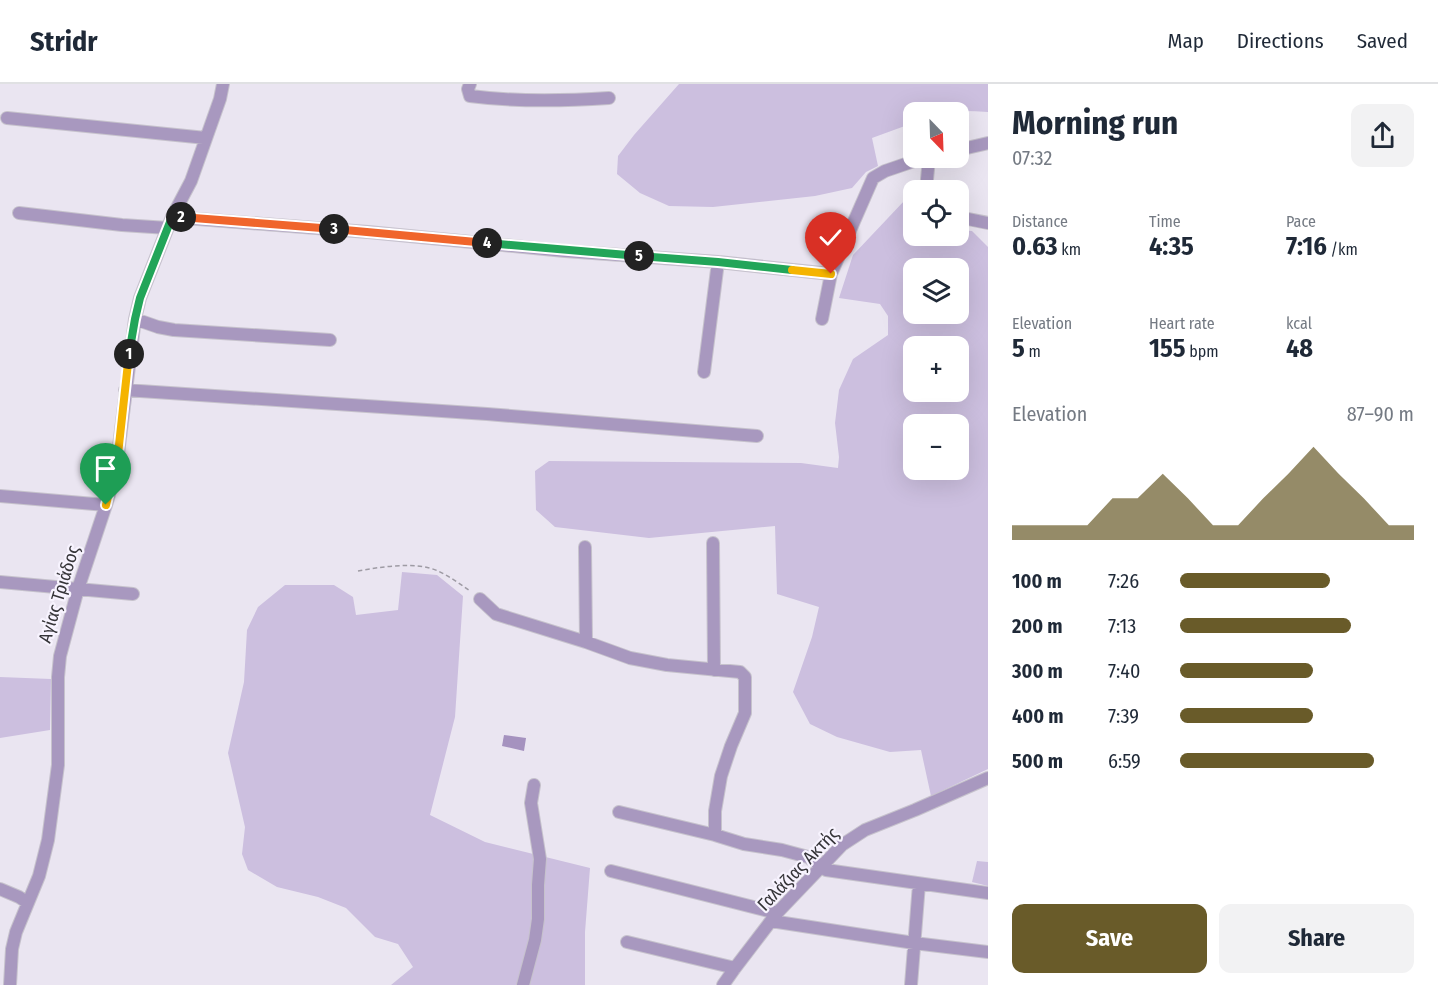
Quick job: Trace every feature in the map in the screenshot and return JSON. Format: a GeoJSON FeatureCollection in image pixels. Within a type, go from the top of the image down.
{"type":"FeatureCollection","features":[{"type":"Feature","properties":{"kind":"street","name":"Αγίας Τριάδος"},"geometry":{"type":"LineString","coordinates":[[10,985],[12,949],[16,933],[39,876],[48,840],[58,765],[60,656],[78,589],[106,505],[118,454],[135,319],[140,298],[170,223],[191,181],[223,84]]}},
{"type":"Feature","properties":{"kind":"street"},"geometry":{"type":"LineString","coordinates":[[470,84],[468,89],[470,96],[480,98],[570,100],[609,98]]}},
{"type":"Feature","properties":{"kind":"street"},"geometry":{"type":"LineString","coordinates":[[7,118],[206,138]]}},
{"type":"Feature","properties":{"kind":"street"},"geometry":{"type":"LineString","coordinates":[[969,147],[988,142]]}},
{"type":"Feature","properties":{"kind":"street"},"geometry":{"type":"LineString","coordinates":[[822,319],[831,274],[873,178],[903,165]]}},
{"type":"Feature","properties":{"kind":"street"},"geometry":{"type":"LineString","coordinates":[[19,213],[122,225],[170,223],[368,232],[831,274]]}},
{"type":"Feature","properties":{"kind":"street"},"geometry":{"type":"LineString","coordinates":[[969,219],[988,223]]}},
{"type":"Feature","properties":{"kind":"street"},"geometry":{"type":"LineString","coordinates":[[704,372],[718,262]]}},
{"type":"Feature","properties":{"kind":"street"},"geometry":{"type":"LineString","coordinates":[[135,319],[174,330],[330,340]]}},
{"type":"Feature","properties":{"kind":"street"},"geometry":{"type":"LineString","coordinates":[[125,390],[498,415],[757,436]]}},
{"type":"Feature","properties":{"kind":"street"},"geometry":{"type":"LineString","coordinates":[[0,496],[106,505]]}},
{"type":"Feature","properties":{"kind":"street"},"geometry":{"type":"LineString","coordinates":[[713,543],[714,670]]}},
{"type":"Feature","properties":{"kind":"street"},"geometry":{"type":"LineString","coordinates":[[585,547],[585,642]]}},
{"type":"Feature","properties":{"kind":"street"},"geometry":{"type":"LineString","coordinates":[[0,582],[133,594]]}},
{"type":"Feature","properties":{"kind":"street"},"geometry":{"type":"LineString","coordinates":[[480,599],[496,614],[630,658],[668,665],[740,672],[745,677],[745,713],[721,776],[715,811],[715,835]]}},
{"type":"Feature","properties":{"kind":"street","name":"Γαλάζιας Ακτής"},"geometry":{"type":"LineString","coordinates":[[728,984],[735,968],[774,917],[842,845],[865,830],[988,778]]}},
{"type":"Feature","properties":{"kind":"street"},"geometry":{"type":"LineString","coordinates":[[523,985],[536,940],[538,919],[540,859],[531,803],[534,784]]}},
{"type":"Feature","properties":{"kind":"street"},"geometry":{"type":"LineString","coordinates":[[619,813],[744,844],[808,857],[826,870],[988,892]]}},
{"type":"Feature","properties":{"kind":"street"},"geometry":{"type":"LineString","coordinates":[[611,871],[774,917],[914,943],[988,952]]}},
{"type":"Feature","properties":{"kind":"street"},"geometry":{"type":"LineString","coordinates":[[911,985],[919,884]]}},
{"type":"Feature","properties":{"kind":"street"},"geometry":{"type":"LineString","coordinates":[[0,889],[28,903]]}},
{"type":"Feature","properties":{"kind":"street"},"geometry":{"type":"LineString","coordinates":[[627,942],[735,968]]}},
{"type":"Feature","properties":{"kind":"path"},"geometry":{"type":"LineString","coordinates":[[358,571],[389,566],[413,566],[436,570],[480,599]]}},
{"type":"Feature","properties":{"kind":"shaded area"},"geometry":{"type":"Polygon","coordinates":[[[679,84],[988,84],[988,112],[969,111],[969,102],[903,102],[903,127],[872,138],[878,166],[866,172],[852,188],[815,196],[713,207],[669,206],[640,193],[617,174],[618,156],[679,84]]]}},
{"type":"Feature","properties":{"kind":"shaded area"},"geometry":{"type":"Polygon","coordinates":[[[903,202],[903,246],[969,246],[969,231],[988,247],[988,769],[931,796],[921,750],[890,752],[837,737],[810,724],[793,692],[812,637],[819,607],[777,594],[775,526],[649,538],[555,527],[536,510],[535,471],[549,461],[801,463],[838,468],[835,423],[839,390],[853,359],[888,335],[888,316],[880,304],[839,298],[853,255],[903,202]]]}},
{"type":"Feature","properties":{"kind":"shaded area"},"geometry":{"type":"Polygon","coordinates":[[[402,572],[437,575],[463,596],[455,717],[430,815],[485,842],[590,868],[585,932],[585,985],[391,985],[413,967],[398,944],[375,937],[346,908],[318,897],[277,887],[248,870],[242,854],[245,827],[228,753],[244,682],[247,630],[258,607],[285,585],[334,585],[353,597],[356,615],[398,610],[402,572]]]}},
{"type":"Feature","properties":{"kind":"shaded area"},"geometry":{"type":"Polygon","coordinates":[[[0,677],[51,679],[50,730],[0,738],[0,677]]]}},
{"type":"Feature","properties":{"kind":"shaded area"},"geometry":{"type":"Polygon","coordinates":[[[504,735],[526,738],[524,751],[502,746],[504,735]]]}},
{"type":"Feature","properties":{"kind":"shaded area"},"geometry":{"type":"Polygon","coordinates":[[[977,861],[988,862],[988,886],[972,882],[977,861]]]}},
{"type":"Feature","properties":{"kind":"route"},"geometry":{"type":"LineString","coordinates":[[106,505],[118,454],[135,319],[140,298],[172,217],[718,262],[831,274]]}}]}
